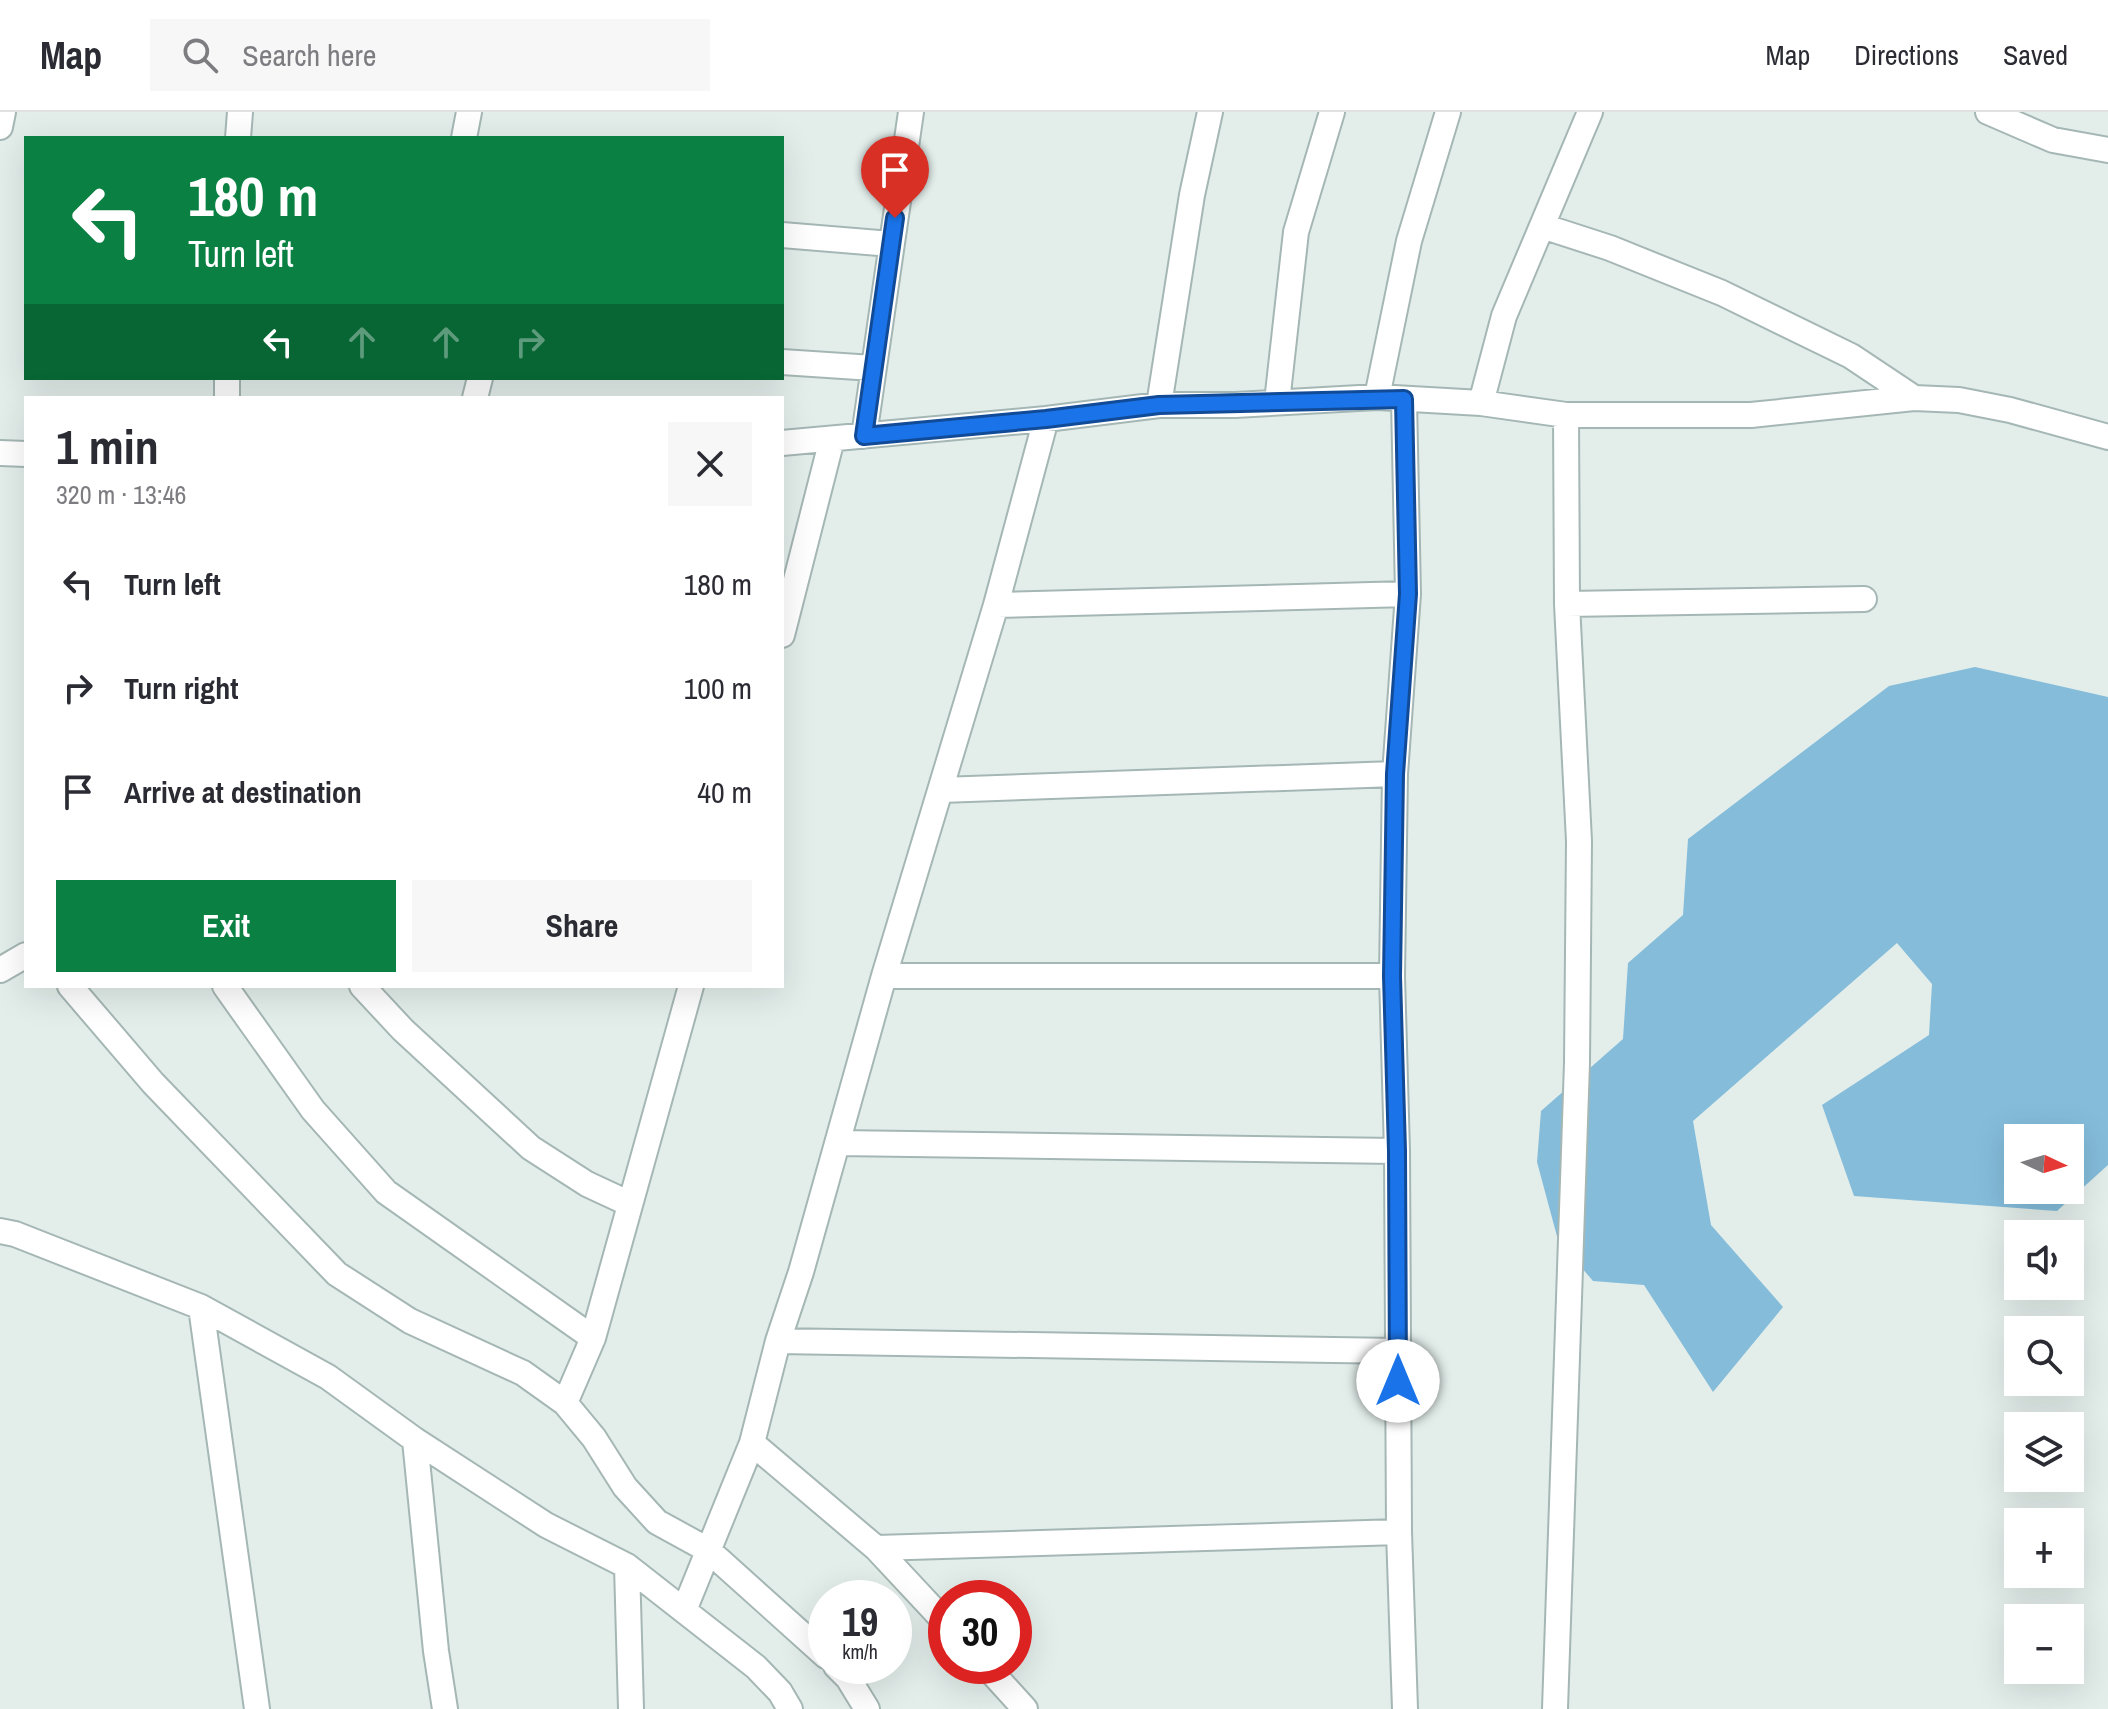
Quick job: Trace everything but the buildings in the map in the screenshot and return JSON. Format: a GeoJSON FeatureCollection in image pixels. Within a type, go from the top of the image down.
{"type":"FeatureCollection","features":[{"type":"Feature","properties":{"kind":"street"},"geometry":{"type":"LineString","coordinates":[[0,127],[3,112]]}},
{"type":"Feature","properties":{"kind":"street"},"geometry":{"type":"LineString","coordinates":[[238,136],[240,112]]}},
{"type":"Feature","properties":{"kind":"street"},"geometry":{"type":"LineString","coordinates":[[464,136],[469,112]]}},
{"type":"Feature","properties":{"kind":"street"},"geometry":{"type":"LineString","coordinates":[[864,436],[911,112]]}},
{"type":"Feature","properties":{"kind":"street"},"geometry":{"type":"LineString","coordinates":[[1159,405],[1192,195],[1210,112]]}},
{"type":"Feature","properties":{"kind":"street"},"geometry":{"type":"LineString","coordinates":[[1277,402],[1296,232],[1332,112]]}},
{"type":"Feature","properties":{"kind":"street"},"geometry":{"type":"LineString","coordinates":[[1377,397],[1409,241],[1448,112]]}},
{"type":"Feature","properties":{"kind":"street"},"geometry":{"type":"LineString","coordinates":[[1481,403],[1504,316],[1590,112]]}},
{"type":"Feature","properties":{"kind":"street"},"geometry":{"type":"LineString","coordinates":[[1988,112],[2053,140],[2108,150]]}},
{"type":"Feature","properties":{"kind":"street"},"geometry":{"type":"LineString","coordinates":[[1542,226],[1610,248],[1722,293],[1851,356],[1914,398]]}},
{"type":"Feature","properties":{"kind":"street"},"geometry":{"type":"LineString","coordinates":[[784,235],[891,244]]}},
{"type":"Feature","properties":{"kind":"street"},"geometry":{"type":"LineString","coordinates":[[784,362],[873,368]]}},
{"type":"Feature","properties":{"kind":"street"},"geometry":{"type":"LineString","coordinates":[[784,443],[1046,419],[1159,405],[1377,397],[1481,403],[1566,415],[1751,415],[1914,398],[1959,400],[2010,410],[2108,437]]}},
{"type":"Feature","properties":{"kind":"street"},"geometry":{"type":"LineString","coordinates":[[1395,1709],[1405,1709],[1399,1532],[1397,1151],[1392,976],[1395,774],[1408,594],[1404,399]]}},
{"type":"Feature","properties":{"kind":"street"},"geometry":{"type":"LineString","coordinates":[[1555,1709],[1578,1047],[1579,841],[1567,604],[1566,415]]}},
{"type":"Feature","properties":{"kind":"street"},"geometry":{"type":"LineString","coordinates":[[685,1608],[752,1443],[778,1341],[801,1272],[884,976],[996,605],[1046,419]]}},
{"type":"Feature","properties":{"kind":"street"},"geometry":{"type":"LineString","coordinates":[[784,627],[832,439]]}},
{"type":"Feature","properties":{"kind":"street"},"geometry":{"type":"LineString","coordinates":[[0,453],[24,454]]}},
{"type":"Feature","properties":{"kind":"street"},"geometry":{"type":"LineString","coordinates":[[996,605],[1408,594]]}},
{"type":"Feature","properties":{"kind":"street"},"geometry":{"type":"LineString","coordinates":[[1567,604],[1864,599]]}},
{"type":"Feature","properties":{"kind":"street"},"geometry":{"type":"LineString","coordinates":[[941,790],[1395,774]]}},
{"type":"Feature","properties":{"kind":"street"},"geometry":{"type":"LineString","coordinates":[[0,970],[24,956]]}},
{"type":"Feature","properties":{"kind":"street"},"geometry":{"type":"LineString","coordinates":[[884,976],[1392,976]]}},
{"type":"Feature","properties":{"kind":"street"},"geometry":{"type":"LineString","coordinates":[[72,988],[153,1083],[337,1274],[410,1321],[523,1373],[565,1403],[594,1438],[625,1487],[657,1522],[708,1550],[808,1640]]}},
{"type":"Feature","properties":{"kind":"street"},"geometry":{"type":"LineString","coordinates":[[226,988],[313,1110],[386,1192],[593,1338]]}},
{"type":"Feature","properties":{"kind":"street"},"geometry":{"type":"LineString","coordinates":[[364,988],[403,1030],[531,1148],[587,1184],[630,1204]]}},
{"type":"Feature","properties":{"kind":"street"},"geometry":{"type":"LineString","coordinates":[[565,1403],[593,1338],[690,988]]}},
{"type":"Feature","properties":{"kind":"street"},"geometry":{"type":"LineString","coordinates":[[838,1143],[1397,1151]]}},
{"type":"Feature","properties":{"kind":"street"},"geometry":{"type":"LineString","coordinates":[[0,1231],[15,1234],[201,1307],[328,1377],[415,1440],[546,1525],[627,1566],[685,1608],[756,1667],[780,1692],[790,1709]]}},
{"type":"Feature","properties":{"kind":"street"},"geometry":{"type":"LineString","coordinates":[[201,1307],[257,1709]]}},
{"type":"Feature","properties":{"kind":"street"},"geometry":{"type":"LineString","coordinates":[[778,1341],[1397,1351]]}},
{"type":"Feature","properties":{"kind":"street"},"geometry":{"type":"LineString","coordinates":[[415,1440],[436,1651],[445,1709]]}},
{"type":"Feature","properties":{"kind":"street"},"geometry":{"type":"LineString","coordinates":[[752,1443],[876,1548],[928,1604]]}},
{"type":"Feature","properties":{"kind":"street"},"geometry":{"type":"LineString","coordinates":[[876,1548],[1399,1532]]}},
{"type":"Feature","properties":{"kind":"street"},"geometry":{"type":"LineString","coordinates":[[627,1566],[631,1709]]}},
{"type":"Feature","properties":{"kind":"street"},"geometry":{"type":"LineString","coordinates":[[852,1684],[867,1709]]}},
{"type":"Feature","properties":{"kind":"street"},"geometry":{"type":"LineString","coordinates":[[1002,1684],[1025,1709]]}},
{"type":"Feature","properties":{"kind":"water"},"geometry":{"type":"Polygon","coordinates":[[[1975,667],[2108,697],[2108,1165],[2084,1187],[2084,1124],[2004,1124],[2004,1204],[2065,1204],[2057,1211],[1854,1196],[1822,1105],[1929,1035],[1932,984],[1897,943],[1693,1121],[1711,1225],[1783,1307],[1713,1392],[1644,1285],[1593,1281],[1558,1240],[1537,1162],[1541,1111],[1623,1039],[1628,963],[1683,915],[1688,839],[1889,686],[1975,667]]]}},
{"type":"Feature","properties":{"kind":"route"},"geometry":{"type":"LineString","coordinates":[[895,218],[864,436],[1159,405],[1235,405],[1377,397],[1404,399],[1408,594],[1395,774],[1392,976],[1397,1151],[1398,1381]]}}]}
